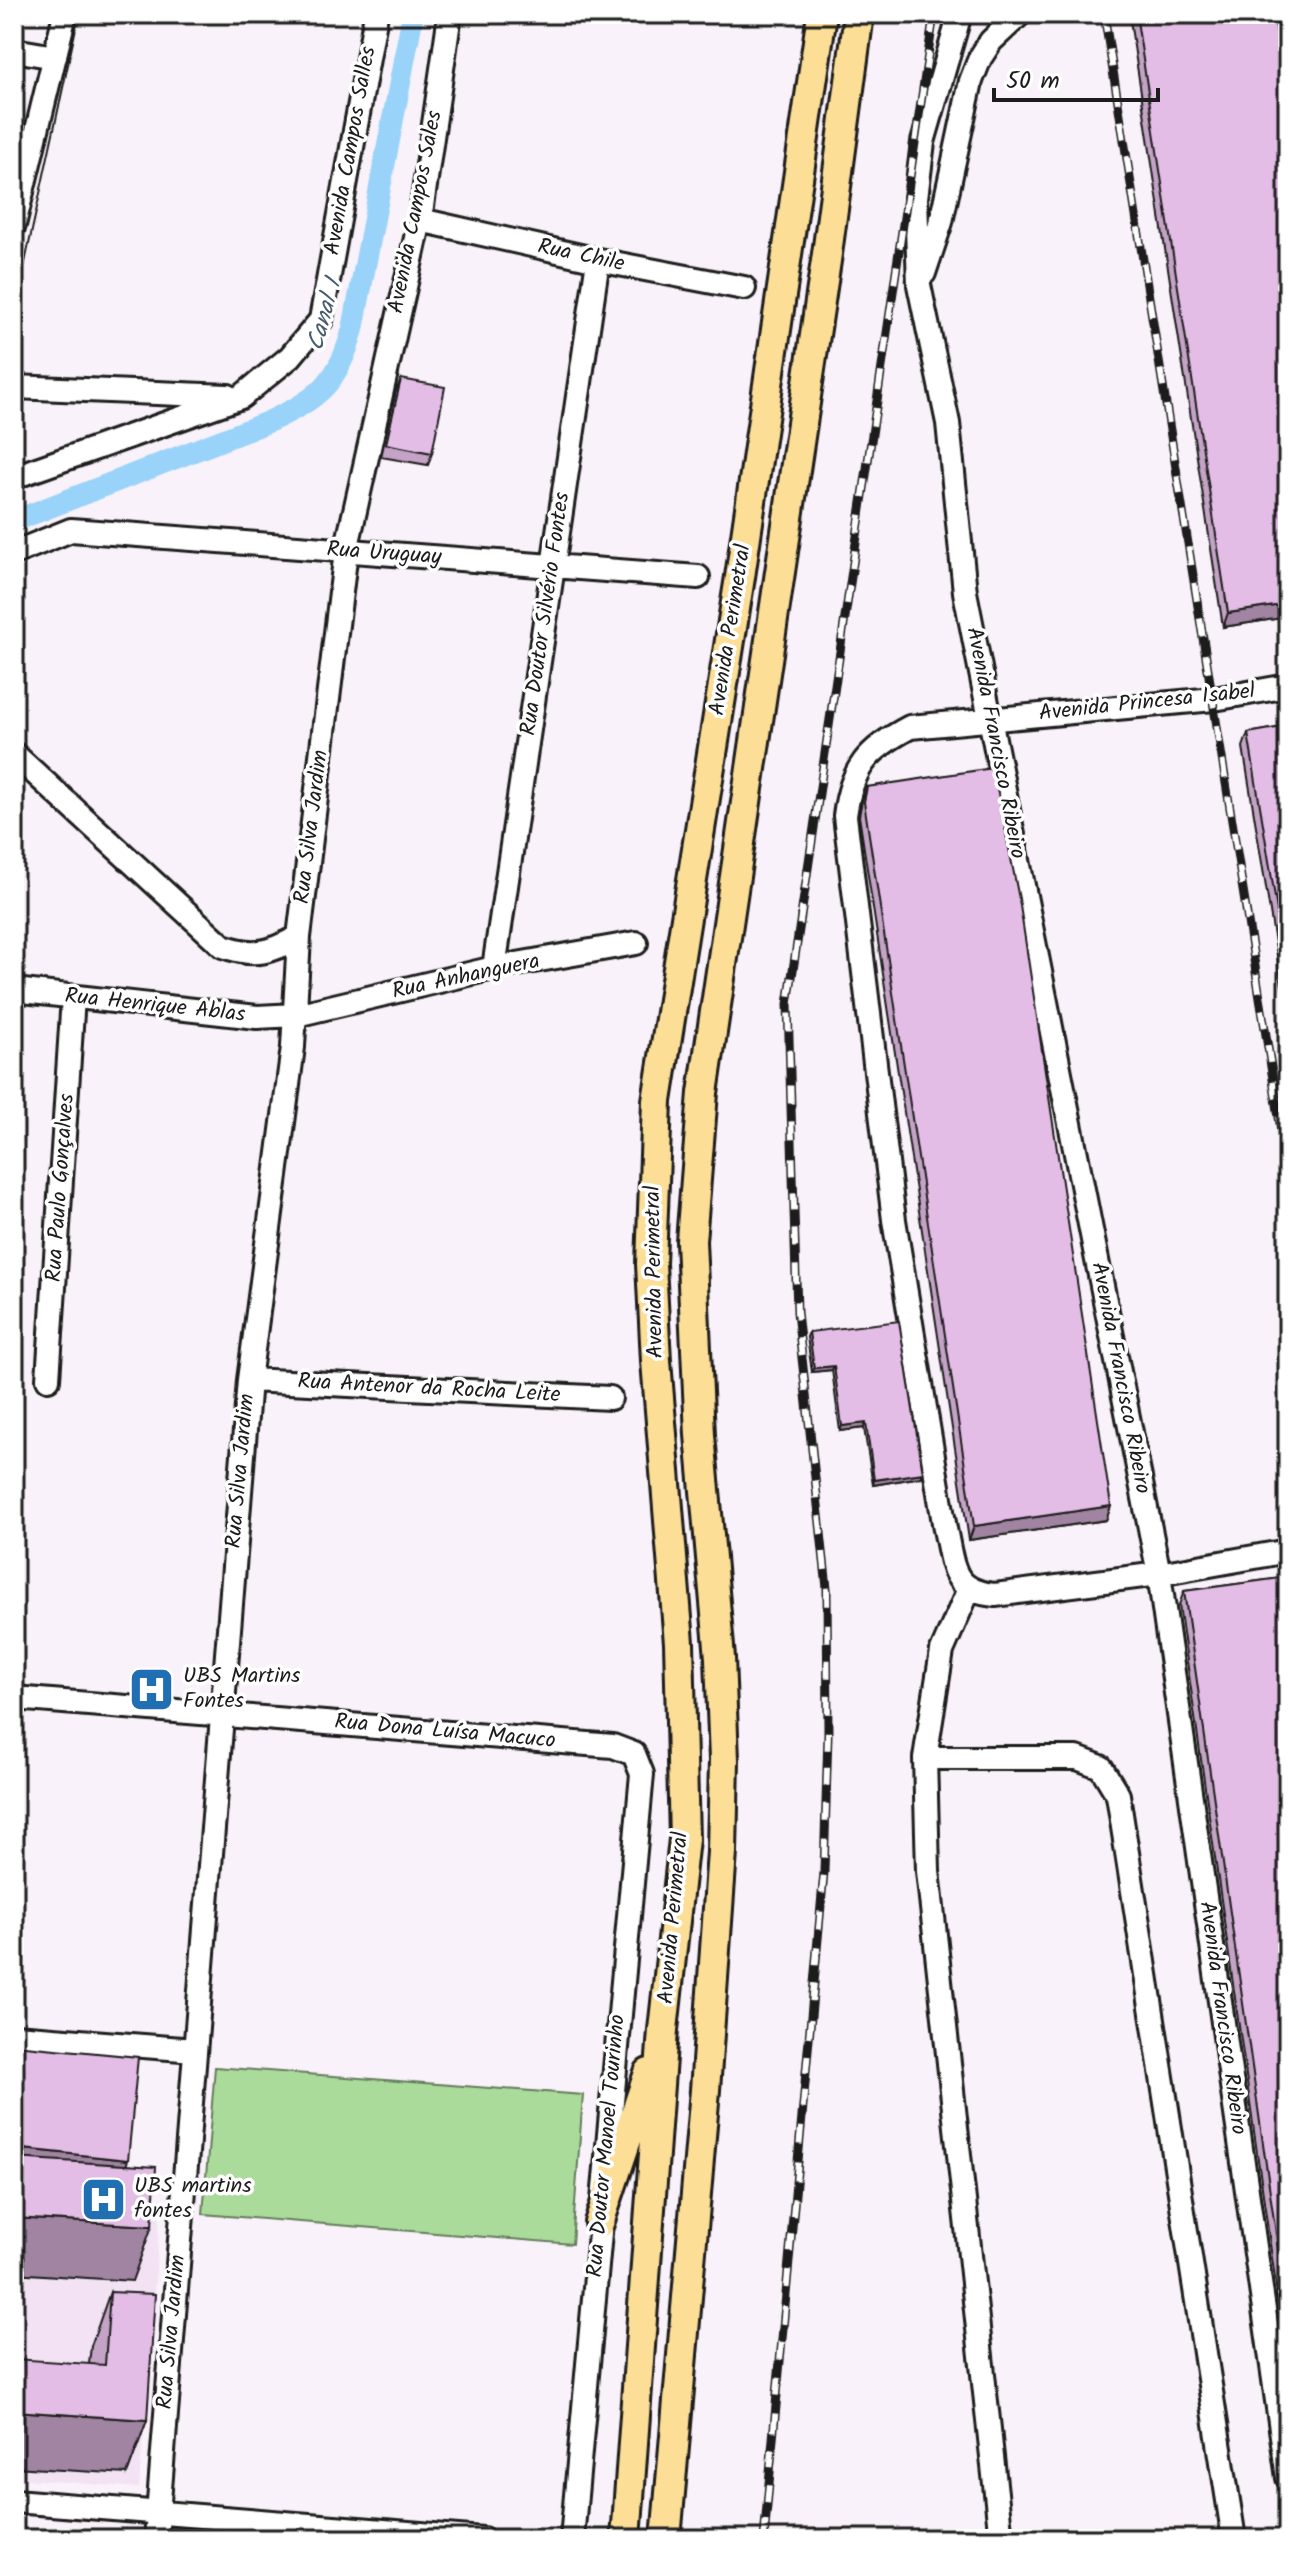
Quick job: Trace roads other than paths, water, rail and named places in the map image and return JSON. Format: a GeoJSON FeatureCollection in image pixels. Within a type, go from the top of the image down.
{"type":"FeatureCollection","features":[{"type":"Feature","properties":{"kind":"main road","name":"Avenida Perimetral"},"geometry":{"type":"LineString","coordinates":[[626,2539],[663,2030],[684,1839],[679,1643],[651,1264],[657,1101],[742,561],[822,14]]}},
{"type":"Feature","properties":{"kind":"main road","name":"Avenida Perimetral"},"geometry":{"type":"LineString","coordinates":[[666,2539],[705,2090],[722,1852],[724,1760],[720,1658],[700,1435],[691,1241],[703,1093],[827,254],[859,14]]}},
{"type":"Feature","properties":{"kind":"main road"},"geometry":{"type":"LineString","coordinates":[[599,2223],[663,2030]]}},
{"type":"Feature","properties":{"kind":"street"},"geometry":{"type":"LineString","coordinates":[[14,225],[18,190],[65,14]]}},
{"type":"Feature","properties":{"kind":"street","name":"Avenida Campos Salles"},"geometry":{"type":"LineString","coordinates":[[14,477],[241,397],[290,357],[321,320],[376,14]]}},
{"type":"Feature","properties":{"kind":"street","name":"Avenida Campos Sales"},"geometry":{"type":"LineString","coordinates":[[376,408],[420,220],[450,14]]}},
{"type":"Feature","properties":{"kind":"street","name":"Avenida Francisco Ribeiro"},"geometry":{"type":"LineString","coordinates":[[960,14],[923,142],[916,198],[919,285],[948,423],[965,592],[1159,1574],[1283,2404],[1288,2478]]}},
{"type":"Feature","properties":{"kind":"street"},"geometry":{"type":"LineString","coordinates":[[919,285],[941,222],[971,81],[991,41],[1020,14]]}},
{"type":"Feature","properties":{"kind":"street"},"geometry":{"type":"LineString","coordinates":[[1284,14],[1288,41]]}},
{"type":"Feature","properties":{"kind":"street"},"geometry":{"type":"LineString","coordinates":[[14,50],[55,57]]}},
{"type":"Feature","properties":{"kind":"street","name":"Rua Chile"},"geometry":{"type":"LineString","coordinates":[[420,220],[598,260],[744,288]]}},
{"type":"Feature","properties":{"kind":"street","name":"Rua Doutor Silvério Fontes"},"geometry":{"type":"LineString","coordinates":[[494,968],[598,260]]}},
{"type":"Feature","properties":{"kind":"street"},"geometry":{"type":"LineString","coordinates":[[14,387],[241,397]]}},
{"type":"Feature","properties":{"kind":"street","name":"Rua Silva Jardim"},"geometry":{"type":"LineString","coordinates":[[156,2539],[249,1380],[296,1015],[299,937],[346,551],[376,408]]}},
{"type":"Feature","properties":{"kind":"street","name":"Rua Uruguay"},"geometry":{"type":"LineString","coordinates":[[14,553],[71,530],[698,577]]}},
{"type":"Feature","properties":{"kind":"street","name":"Avenida Princesa Isabel"},"geometry":{"type":"LineString","coordinates":[[969,1589],[960,1581],[953,1566],[945,1529],[894,1220],[845,816],[848,788],[862,761],[886,739],[910,727],[1214,699],[1288,686]]}},
{"type":"Feature","properties":{"kind":"street"},"geometry":{"type":"LineString","coordinates":[[14,754],[223,946],[252,954],[261,953],[299,937]]}},
{"type":"Feature","properties":{"kind":"street","name":"Rua Anhanguera"},"geometry":{"type":"LineString","coordinates":[[296,1015],[494,968],[636,943]]}},
{"type":"Feature","properties":{"kind":"street","name":"Rua Henrique Ablas"},"geometry":{"type":"LineString","coordinates":[[14,990],[257,1017],[296,1015]]}},
{"type":"Feature","properties":{"kind":"street","name":"Rua Paulo Gonçalves"},"geometry":{"type":"LineString","coordinates":[[48,1379],[73,997]]}},
{"type":"Feature","properties":{"kind":"street","name":"Rua Antenor da Rocha Leite"},"geometry":{"type":"LineString","coordinates":[[249,1380],[610,1398]]}},
{"type":"Feature","properties":{"kind":"street"},"geometry":{"type":"LineString","coordinates":[[1001,2539],[928,1871],[925,1758],[942,1651],[969,1589],[995,1595],[1159,1574],[1288,1551]]}},
{"type":"Feature","properties":{"kind":"street","name":"Rua Dona Luísa Macuco"},"geometry":{"type":"LineString","coordinates":[[14,1698],[613,1746],[634,1754]]}},
{"type":"Feature","properties":{"kind":"street","name":"Rua Doutor Manoel Tourinho"},"geometry":{"type":"LineString","coordinates":[[572,2539],[642,1774],[634,1754]]}},
{"type":"Feature","properties":{"kind":"street"},"geometry":{"type":"LineString","coordinates":[[925,1758],[1077,1758],[1101,1767],[1118,1795],[1234,2539]]}},
{"type":"Feature","properties":{"kind":"street"},"geometry":{"type":"LineString","coordinates":[[15,2036],[195,2050]]}},
{"type":"Feature","properties":{"kind":"street"},"geometry":{"type":"LineString","coordinates":[[14,2501],[483,2539]]}},
{"type":"Feature","properties":{"kind":"waterway","name":"Canal 1"},"geometry":{"type":"LineString","coordinates":[[14,521],[268,422],[300,406],[333,377],[353,329],[413,14]]}},
{"type":"Feature","properties":{"kind":"tram line"},"geometry":{"type":"LineString","coordinates":[[14,313],[79,14]]}},
{"type":"Feature","properties":{"kind":"railway"},"geometry":{"type":"LineString","coordinates":[[764,2539],[824,1872],[828,1734],[827,1588],[797,1312],[788,1004],[934,14]]}},
{"type":"Feature","properties":{"kind":"railway"},"geometry":{"type":"LineString","coordinates":[[1104,14],[1288,1174]]}},
{"type":"Feature","properties":{"kind":"place","name":"UBS Martins Fontes"},"geometry":{"type":"Point","coordinates":[152,1689]}},
{"type":"Feature","properties":{"kind":"place","name":"UBS martins fontes"},"geometry":{"type":"Point","coordinates":[103,2199]}}]}
